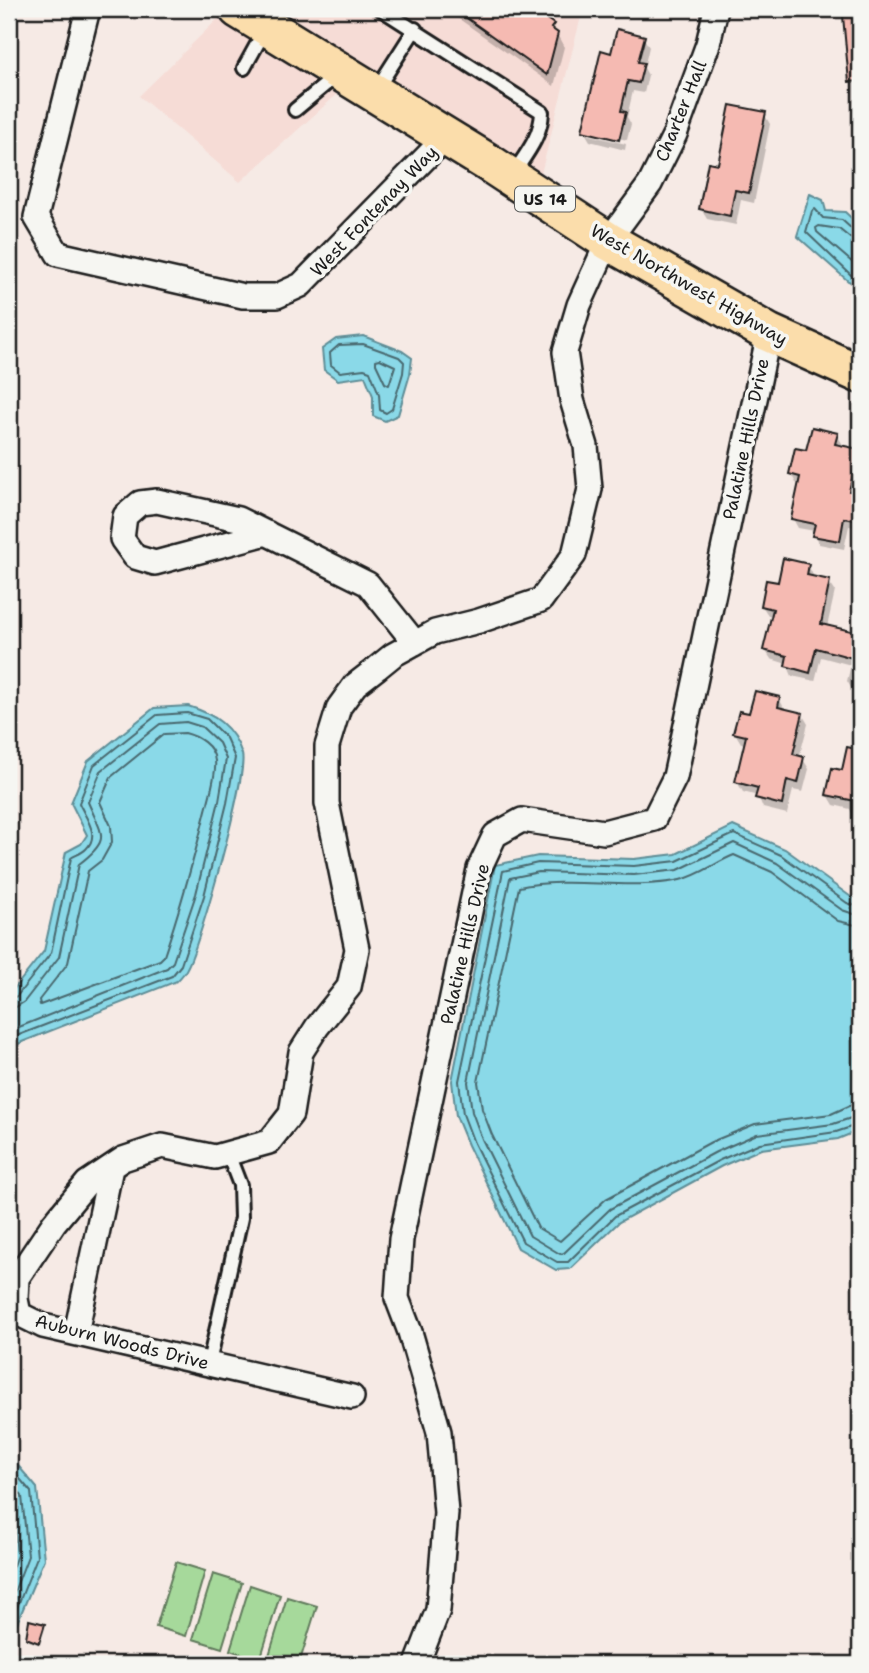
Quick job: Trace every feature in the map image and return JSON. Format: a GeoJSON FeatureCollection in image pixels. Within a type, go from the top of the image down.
{"type":"FeatureCollection","features":[{"type":"Feature","properties":{"kind":"main road","name":"West Northwest Highway"},"geometry":{"type":"LineString","coordinates":[[252,18],[511,177],[608,241],[769,333],[860,374]]}},
{"type":"Feature","properties":{"kind":"street","name":"West Fontenay Way"},"geometry":{"type":"LineString","coordinates":[[88,9],[36,217],[58,254],[243,296],[277,296],[301,285],[446,137]]}},
{"type":"Feature","properties":{"kind":"street","name":"Charter Hall"},"geometry":{"type":"LineString","coordinates":[[608,241],[649,184],[676,134],[708,44],[716,9]]}},
{"type":"Feature","properties":{"kind":"street","name":"Auburn Woods Drive"},"geometry":{"type":"LineString","coordinates":[[352,1397],[43,1326],[19,1314],[16,1299],[17,1278],[54,1223],[87,1183],[123,1159],[162,1146],[215,1157],[228,1154],[269,1142],[291,1114],[301,1052],[349,987],[357,949],[327,803],[327,746],[339,707],[355,685],[393,655],[435,632],[479,621],[541,600],[574,555],[590,489],[586,446],[572,400],[565,352],[579,305],[608,241]]}},
{"type":"Feature","properties":{"kind":"street","name":"Palatine Hills Drive"},"geometry":{"type":"LineString","coordinates":[[417,1664],[438,1610],[446,1513],[439,1432],[411,1332],[397,1298],[401,1239],[479,869],[495,835],[522,820],[604,832],[654,819],[675,777],[769,333]]}},
{"type":"Feature","properties":{"kind":"street"},"geometry":{"type":"LineString","coordinates":[[267,533],[155,563],[135,557],[122,539],[125,516],[140,503],[156,501],[238,519],[267,533],[368,584],[415,643]]}},
{"type":"Feature","properties":{"kind":"street"},"geometry":{"type":"LineString","coordinates":[[76,1333],[111,1168]]}},
{"type":"Feature","properties":{"kind":"lane"},"geometry":{"type":"LineString","coordinates":[[381,9],[542,112],[542,124],[537,138],[511,177]]}},
{"type":"Feature","properties":{"kind":"lane"},"geometry":{"type":"LineString","coordinates":[[244,68],[252,18]]}},
{"type":"Feature","properties":{"kind":"lane"},"geometry":{"type":"LineString","coordinates":[[374,93],[415,29]]}},
{"type":"Feature","properties":{"kind":"lane"},"geometry":{"type":"LineString","coordinates":[[295,110],[340,72]]}},
{"type":"Feature","properties":{"kind":"lane"},"geometry":{"type":"LineString","coordinates":[[209,1363],[241,1217],[240,1185],[228,1154]]}},
{"type":"Feature","properties":{"kind":"shaded area"},"geometry":{"type":"Polygon","coordinates":[[[228,9],[583,9],[536,193],[353,80],[240,182],[139,96],[228,9]]]}},
{"type":"Feature","properties":{"kind":"green space"},"geometry":{"type":"Polygon","coordinates":[[[176,1562],[205,1571],[186,1636],[156,1627],[176,1562]]]}},
{"type":"Feature","properties":{"kind":"green space"},"geometry":{"type":"Polygon","coordinates":[[[213,1574],[242,1583],[222,1648],[193,1639],[213,1574]]]}},
{"type":"Feature","properties":{"kind":"green space"},"geometry":{"type":"Polygon","coordinates":[[[250,1585],[280,1595],[260,1660],[230,1650],[250,1585]]]}},
{"type":"Feature","properties":{"kind":"green space"},"geometry":{"type":"Polygon","coordinates":[[[287,1597],[317,1606],[299,1664],[267,1662],[287,1597]]]}},
{"type":"Feature","properties":{"kind":"water"},"geometry":{"type":"Polygon","coordinates":[[[810,194],[823,200],[826,211],[845,212],[860,226],[860,286],[848,281],[797,236],[810,194]]]}},
{"type":"Feature","properties":{"kind":"water"},"geometry":{"type":"Polygon","coordinates":[[[363,336],[402,351],[412,358],[398,415],[385,421],[373,416],[373,396],[365,376],[338,380],[324,370],[322,349],[336,339],[363,336]]]}},
{"type":"Feature","properties":{"kind":"water"},"geometry":{"type":"Polygon","coordinates":[[[188,706],[214,717],[228,729],[242,754],[242,768],[222,860],[202,928],[186,970],[177,981],[9,1049],[9,995],[44,951],[66,852],[81,844],[87,835],[71,803],[88,761],[154,708],[188,706]]]}},
{"type":"Feature","properties":{"kind":"water"},"geometry":{"type":"Polygon","coordinates":[[[733,826],[785,849],[860,901],[860,1130],[838,1139],[761,1149],[722,1166],[619,1222],[570,1269],[556,1270],[518,1248],[456,1116],[452,1081],[495,865],[538,856],[634,859],[676,854],[733,826]]]}},
{"type":"Feature","properties":{"kind":"water"},"geometry":{"type":"Polygon","coordinates":[[[9,1455],[37,1488],[44,1559],[9,1642],[9,1455]]]}},
{"type":"Feature","properties":{"kind":"building"},"geometry":{"type":"Polygon","coordinates":[[[454,9],[532,9],[554,24],[551,28],[558,33],[547,75],[454,9]]]}},
{"type":"Feature","properties":{"kind":"building"},"geometry":{"type":"Polygon","coordinates":[[[860,15],[860,81],[849,82],[843,16],[860,15]]]}},
{"type":"Feature","properties":{"kind":"building"},"geometry":{"type":"Polygon","coordinates":[[[617,29],[645,36],[638,62],[644,63],[639,83],[628,81],[621,111],[626,112],[619,140],[582,131],[601,50],[611,53],[617,29]]]}},
{"type":"Feature","properties":{"kind":"building"},"geometry":{"type":"Polygon","coordinates":[[[730,105],[766,112],[749,193],[735,190],[730,216],[699,209],[708,162],[718,164],[730,105]]]}},
{"type":"Feature","properties":{"kind":"building"},"geometry":{"type":"Polygon","coordinates":[[[812,427],[838,433],[835,444],[859,449],[849,491],[860,493],[856,520],[844,518],[840,541],[812,536],[815,524],[791,519],[800,477],[789,474],[795,448],[806,450],[812,427]]]}},
{"type":"Feature","properties":{"kind":"building"},"geometry":{"type":"Polygon","coordinates":[[[783,558],[809,564],[807,575],[830,580],[821,624],[860,633],[860,660],[816,648],[810,673],[785,666],[787,656],[763,650],[773,609],[761,606],[766,580],[778,582],[783,558]]]}},
{"type":"Feature","properties":{"kind":"building"},"geometry":{"type":"Polygon","coordinates":[[[755,691],[780,697],[778,707],[803,713],[793,754],[804,757],[798,783],[787,780],[782,805],[755,798],[758,788],[735,782],[746,736],[733,733],[739,711],[749,713],[755,691]]]}},
{"type":"Feature","properties":{"kind":"building"},"geometry":{"type":"Polygon","coordinates":[[[847,747],[860,750],[860,802],[826,795],[832,768],[842,770],[847,747]]]}},
{"type":"Feature","properties":{"kind":"building"},"geometry":{"type":"Polygon","coordinates":[[[29,1620],[45,1624],[39,1643],[26,1638],[29,1620]]]}},
{"type":"Feature","properties":{"kind":"waterway"},"geometry":{"type":"LineString","coordinates":[[9,1654],[37,1664]]}}]}
